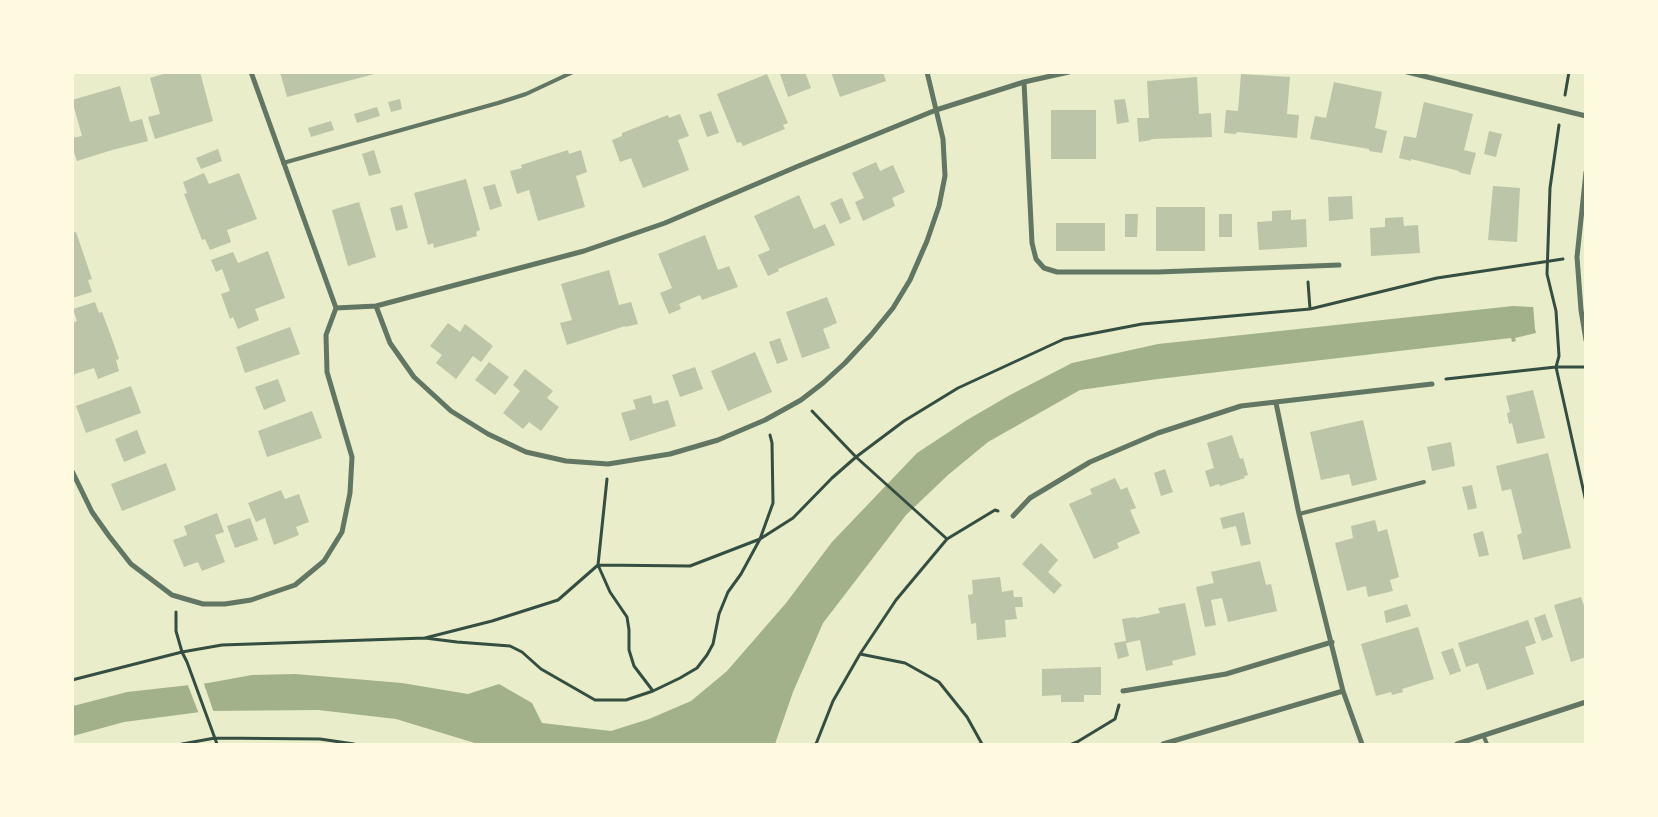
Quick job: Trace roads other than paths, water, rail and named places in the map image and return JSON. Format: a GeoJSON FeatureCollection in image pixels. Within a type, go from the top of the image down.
{"type":"FeatureCollection","features":[{"type":"Feature","properties":{"kind":"street"},"geometry":{"type":"LineString","coordinates":[[72,471],[92,512],[131,564],[172,595],[203,604],[225,604],[251,600],[295,585],[324,560],[342,532],[350,493],[352,457],[326,372],[326,335],[336,308],[252,72]]}},
{"type":"Feature","properties":{"kind":"street"},"geometry":{"type":"LineString","coordinates":[[376,306],[390,343],[414,377],[450,411],[488,434],[526,452],[566,461],[608,464],[670,454],[718,440],[764,420],[801,400],[823,384],[845,363],[893,308],[910,280],[933,224],[945,176],[943,139],[927,72]]}},
{"type":"Feature","properties":{"kind":"street"},"geometry":{"type":"LineString","coordinates":[[336,308],[376,306],[584,251],[665,223],[936,110],[1024,82],[1069,72]]}},
{"type":"Feature","properties":{"kind":"street"},"geometry":{"type":"LineString","coordinates":[[1407,72],[1586,116]]}},
{"type":"Feature","properties":{"kind":"street"},"geometry":{"type":"LineString","coordinates":[[1024,82],[1032,243],[1036,259],[1044,268],[1057,272],[1149,272],[1339,264]]}},
{"type":"Feature","properties":{"kind":"street"},"geometry":{"type":"LineString","coordinates":[[1586,172],[1576,257],[1586,340]]}},
{"type":"Feature","properties":{"kind":"street"},"geometry":{"type":"LineString","coordinates":[[1013,516],[1030,498],[1090,462],[1158,433],[1240,406],[1432,384]]}},
{"type":"Feature","properties":{"kind":"street"},"geometry":{"type":"LineString","coordinates":[[1276,403],[1299,514],[1343,690],[1362,744]]}},
{"type":"Feature","properties":{"kind":"street"},"geometry":{"type":"LineString","coordinates":[[1123,691],[1226,674],[1332,642]]}},
{"type":"Feature","properties":{"kind":"street"},"geometry":{"type":"LineString","coordinates":[[1163,744],[1343,690]]}},
{"type":"Feature","properties":{"kind":"street"},"geometry":{"type":"LineString","coordinates":[[1457,744],[1484,737],[1586,702]]}},
{"type":"Feature","properties":{"kind":"lane"},"geometry":{"type":"LineString","coordinates":[[283,163],[498,103],[526,94],[573,72]]}},
{"type":"Feature","properties":{"kind":"lane"},"geometry":{"type":"LineString","coordinates":[[1299,514],[1424,482]]}},
{"type":"Feature","properties":{"kind":"lane"},"geometry":{"type":"LineString","coordinates":[[1484,737],[1487,744]]}}]}
